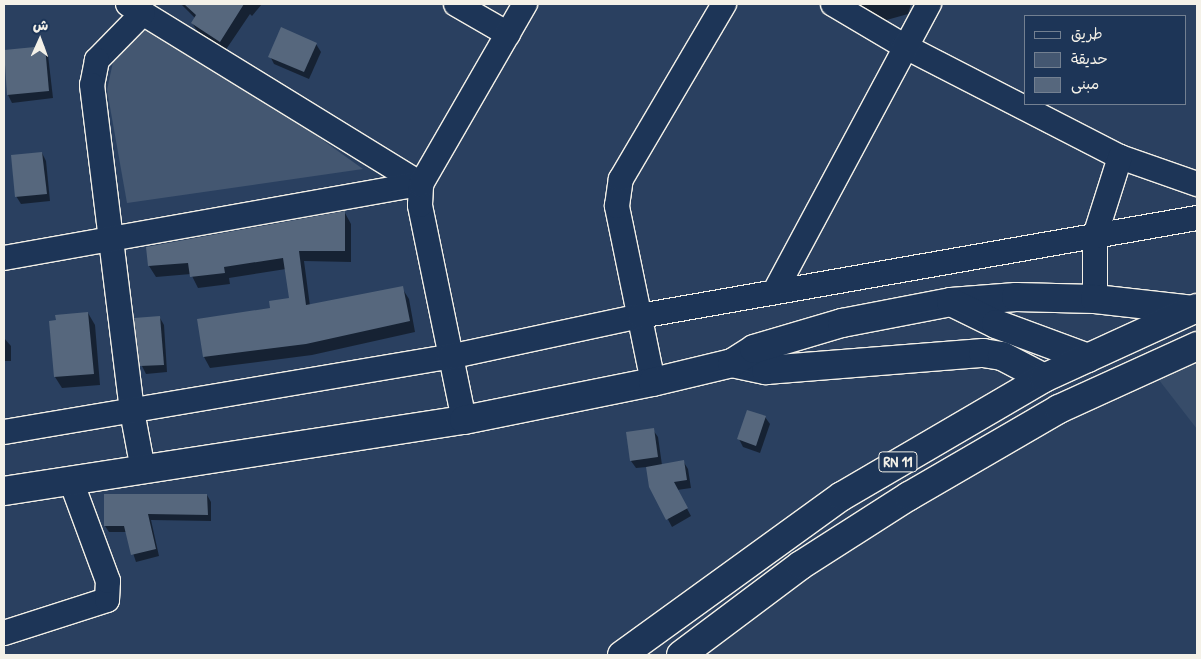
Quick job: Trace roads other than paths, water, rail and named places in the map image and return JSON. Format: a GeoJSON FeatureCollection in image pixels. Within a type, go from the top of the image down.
{"type":"FeatureCollection","features":[{"type":"Feature","properties":{"kind":"main road"},"geometry":{"type":"LineString","coordinates":[[4,491],[464,420],[653,382],[732,362],[754,349],[842,323],[951,302],[1016,297],[1095,299],[1169,304],[1195,309]]}},
{"type":"Feature","properties":{"kind":"main road"},"geometry":{"type":"LineString","coordinates":[[951,302],[996,324],[1088,358]]}},
{"type":"Feature","properties":{"kind":"main road","name":"RN 11"},"geometry":{"type":"LineString","coordinates":[[622,655],[842,496],[1044,378],[1195,309]]}},
{"type":"Feature","properties":{"kind":"main road","name":"RN 11"},"geometry":{"type":"LineString","coordinates":[[681,655],[801,565],[909,496],[1060,409],[1197,346]]}},
{"type":"Feature","properties":{"kind":"main road"},"geometry":{"type":"LineString","coordinates":[[732,362],[766,370],[983,353],[1009,359],[1044,378]]}},
{"type":"Feature","properties":{"kind":"street"},"geometry":{"type":"LineString","coordinates":[[456,4],[508,34]]}},
{"type":"Feature","properties":{"kind":"street"},"geometry":{"type":"LineString","coordinates":[[464,420],[449,357],[420,205],[421,184],[524,4]]}},
{"type":"Feature","properties":{"kind":"street"},"geometry":{"type":"LineString","coordinates":[[653,382],[616,206],[621,179],[724,4]]}},
{"type":"Feature","properties":{"kind":"street"},"geometry":{"type":"LineString","coordinates":[[833,4],[904,46],[1120,157],[1197,184]]}},
{"type":"Feature","properties":{"kind":"street"},"geometry":{"type":"LineString","coordinates":[[775,291],[904,46],[929,4]]}},
{"type":"Feature","properties":{"kind":"street"},"geometry":{"type":"LineString","coordinates":[[143,470],[132,411],[113,238],[92,85],[97,60],[136,8],[421,184]]}},
{"type":"Feature","properties":{"kind":"street"},"geometry":{"type":"LineString","coordinates":[[1095,299],[1095,236],[1120,157]]}},
{"type":"Feature","properties":{"kind":"street"},"geometry":{"type":"LineString","coordinates":[[4,258],[421,184]]}},
{"type":"Feature","properties":{"kind":"street"},"geometry":{"type":"LineString","coordinates":[[4,432],[449,357],[640,316],[1197,218]]}},
{"type":"Feature","properties":{"kind":"street"},"geometry":{"type":"LineString","coordinates":[[4,633],[107,600],[108,581],[71,481]]}}]}
